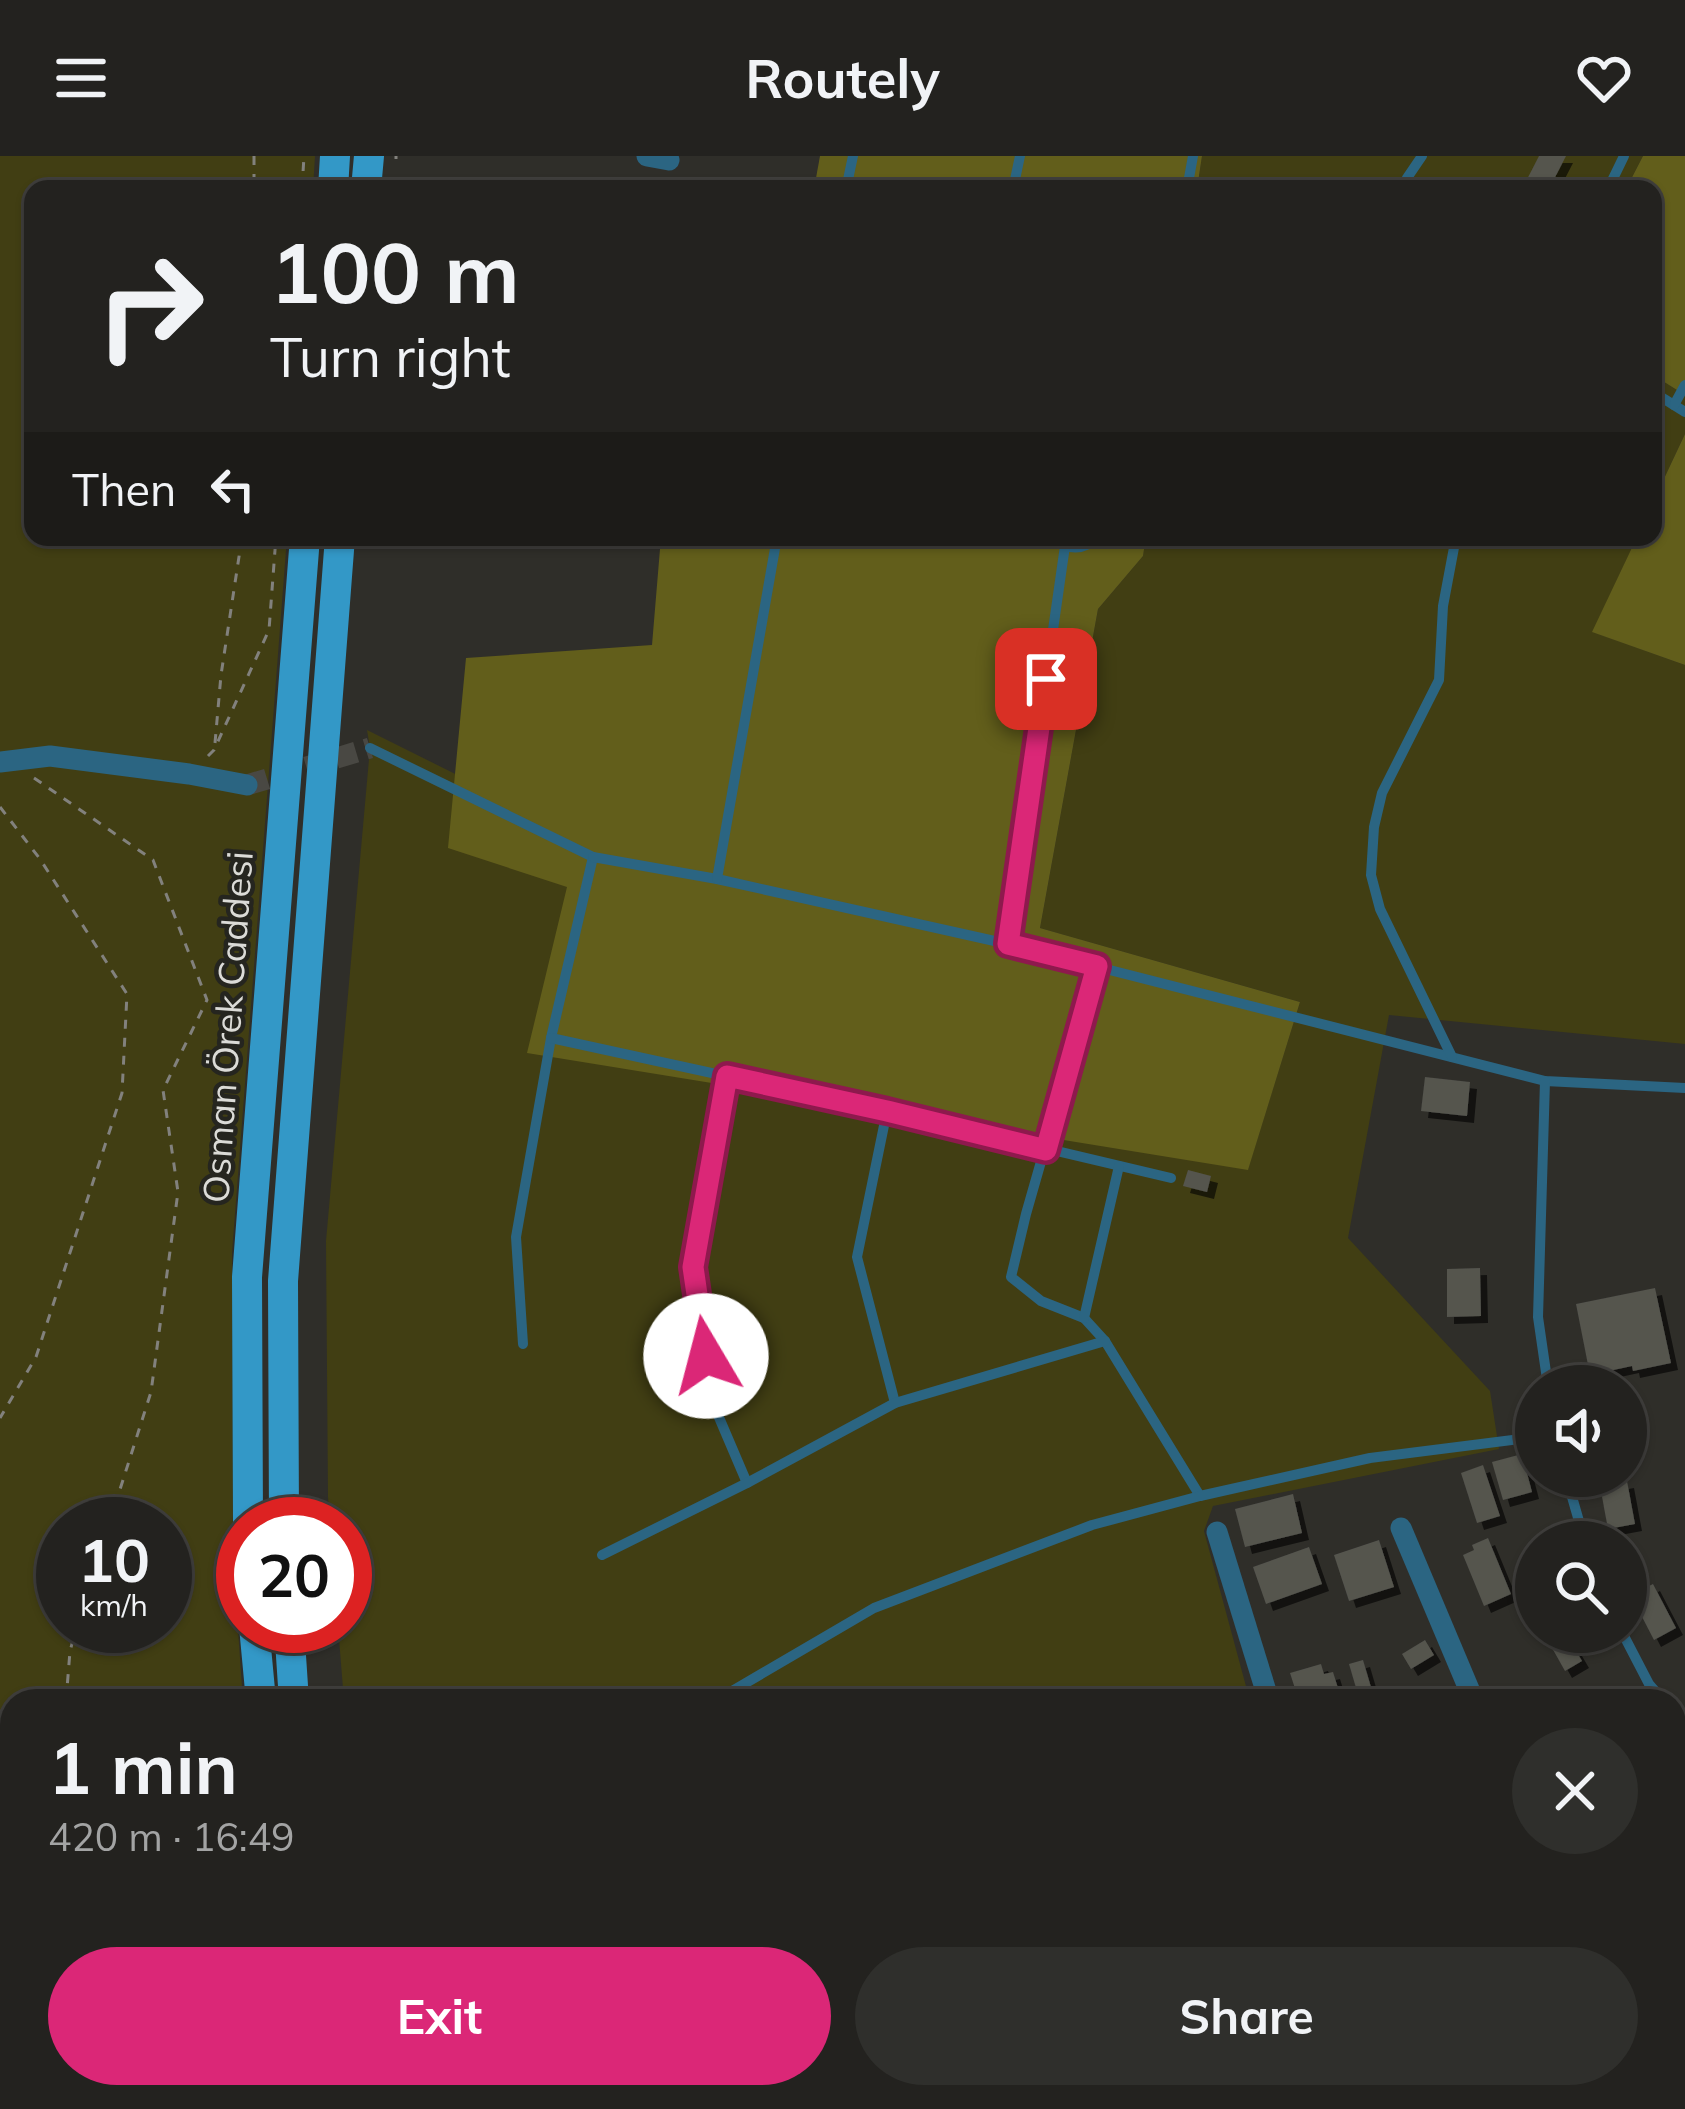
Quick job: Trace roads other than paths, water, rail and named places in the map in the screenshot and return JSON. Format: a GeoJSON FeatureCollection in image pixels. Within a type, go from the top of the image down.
{"type":"FeatureCollection","features":[{"type":"Feature","properties":{"kind":"main road","name":"Osman Örek Caddesi"},"geometry":{"type":"LineString","coordinates":[[248,1497],[247,1277],[304,546]]}},
{"type":"Feature","properties":{"kind":"main road","name":"Osman Örek Caddesi"},"geometry":{"type":"LineString","coordinates":[[284,1497],[284,1281],[339,546]]}},
{"type":"Feature","properties":{"kind":"main road"},"geometry":{"type":"LineString","coordinates":[[257,1653],[260,1689]]}},
{"type":"Feature","properties":{"kind":"main road"},"geometry":{"type":"LineString","coordinates":[[291,1653],[293,1689]]}},
{"type":"Feature","properties":{"kind":"street"},"geometry":{"type":"LineString","coordinates":[[5,762],[50,756],[247,785]]}},
{"type":"Feature","properties":{"kind":"street"},"geometry":{"type":"LineString","coordinates":[[1400,1528],[1469,1689]]}},
{"type":"Feature","properties":{"kind":"street"},"geometry":{"type":"LineString","coordinates":[[1216,1532],[1265,1689]]}},
{"type":"Feature","properties":{"kind":"lane"},"geometry":{"type":"LineString","coordinates":[[1680,409],[1685,385]]}},
{"type":"Feature","properties":{"kind":"lane"},"geometry":{"type":"LineString","coordinates":[[717,879],[775,546]]}},
{"type":"Feature","properties":{"kind":"lane"},"geometry":{"type":"LineString","coordinates":[[1008,944],[1065,546],[1084,546]]}},
{"type":"Feature","properties":{"kind":"lane"},"geometry":{"type":"LineString","coordinates":[[1452,1057],[1380,909],[1371,875],[1382,793],[1439,680],[1443,606],[1454,546]]}},
{"type":"Feature","properties":{"kind":"lane"},"geometry":{"type":"LineString","coordinates":[[370,748],[593,857],[717,879],[1008,944],[1545,1081],[1685,1088]]}},
{"type":"Feature","properties":{"kind":"lane"},"geometry":{"type":"LineString","coordinates":[[524,1344],[516,1237],[550,1038],[593,857]]}},
{"type":"Feature","properties":{"kind":"lane"},"geometry":{"type":"LineString","coordinates":[[1097,966],[1011,1277],[1041,1301],[1084,1318],[1105,1341],[1200,1496]]}},
{"type":"Feature","properties":{"kind":"lane"},"geometry":{"type":"LineString","coordinates":[[550,1038],[1172,1178]]}},
{"type":"Feature","properties":{"kind":"lane"},"geometry":{"type":"LineString","coordinates":[[727,1076],[693,1267],[712,1401],[747,1483]]}},
{"type":"Feature","properties":{"kind":"lane"},"geometry":{"type":"LineString","coordinates":[[1544,1365],[1538,1317],[1545,1081]]}},
{"type":"Feature","properties":{"kind":"lane"},"geometry":{"type":"LineString","coordinates":[[887,1111],[857,1257],[895,1403]]}},
{"type":"Feature","properties":{"kind":"lane"},"geometry":{"type":"LineString","coordinates":[[1084,1318],[1119,1166]]}},
{"type":"Feature","properties":{"kind":"lane"},"geometry":{"type":"LineString","coordinates":[[602,1556],[895,1403],[1105,1341]]}},
{"type":"Feature","properties":{"kind":"lane"},"geometry":{"type":"LineString","coordinates":[[736,1689],[874,1608],[1092,1525],[1370,1458],[1515,1440]]}},
{"type":"Feature","properties":{"kind":"lane"},"geometry":{"type":"LineString","coordinates":[[1633,1653],[1653,1689]]}},
{"type":"Feature","properties":{"kind":"tunnel"},"geometry":{"type":"LineString","coordinates":[[247,785],[370,748]]}}]}
